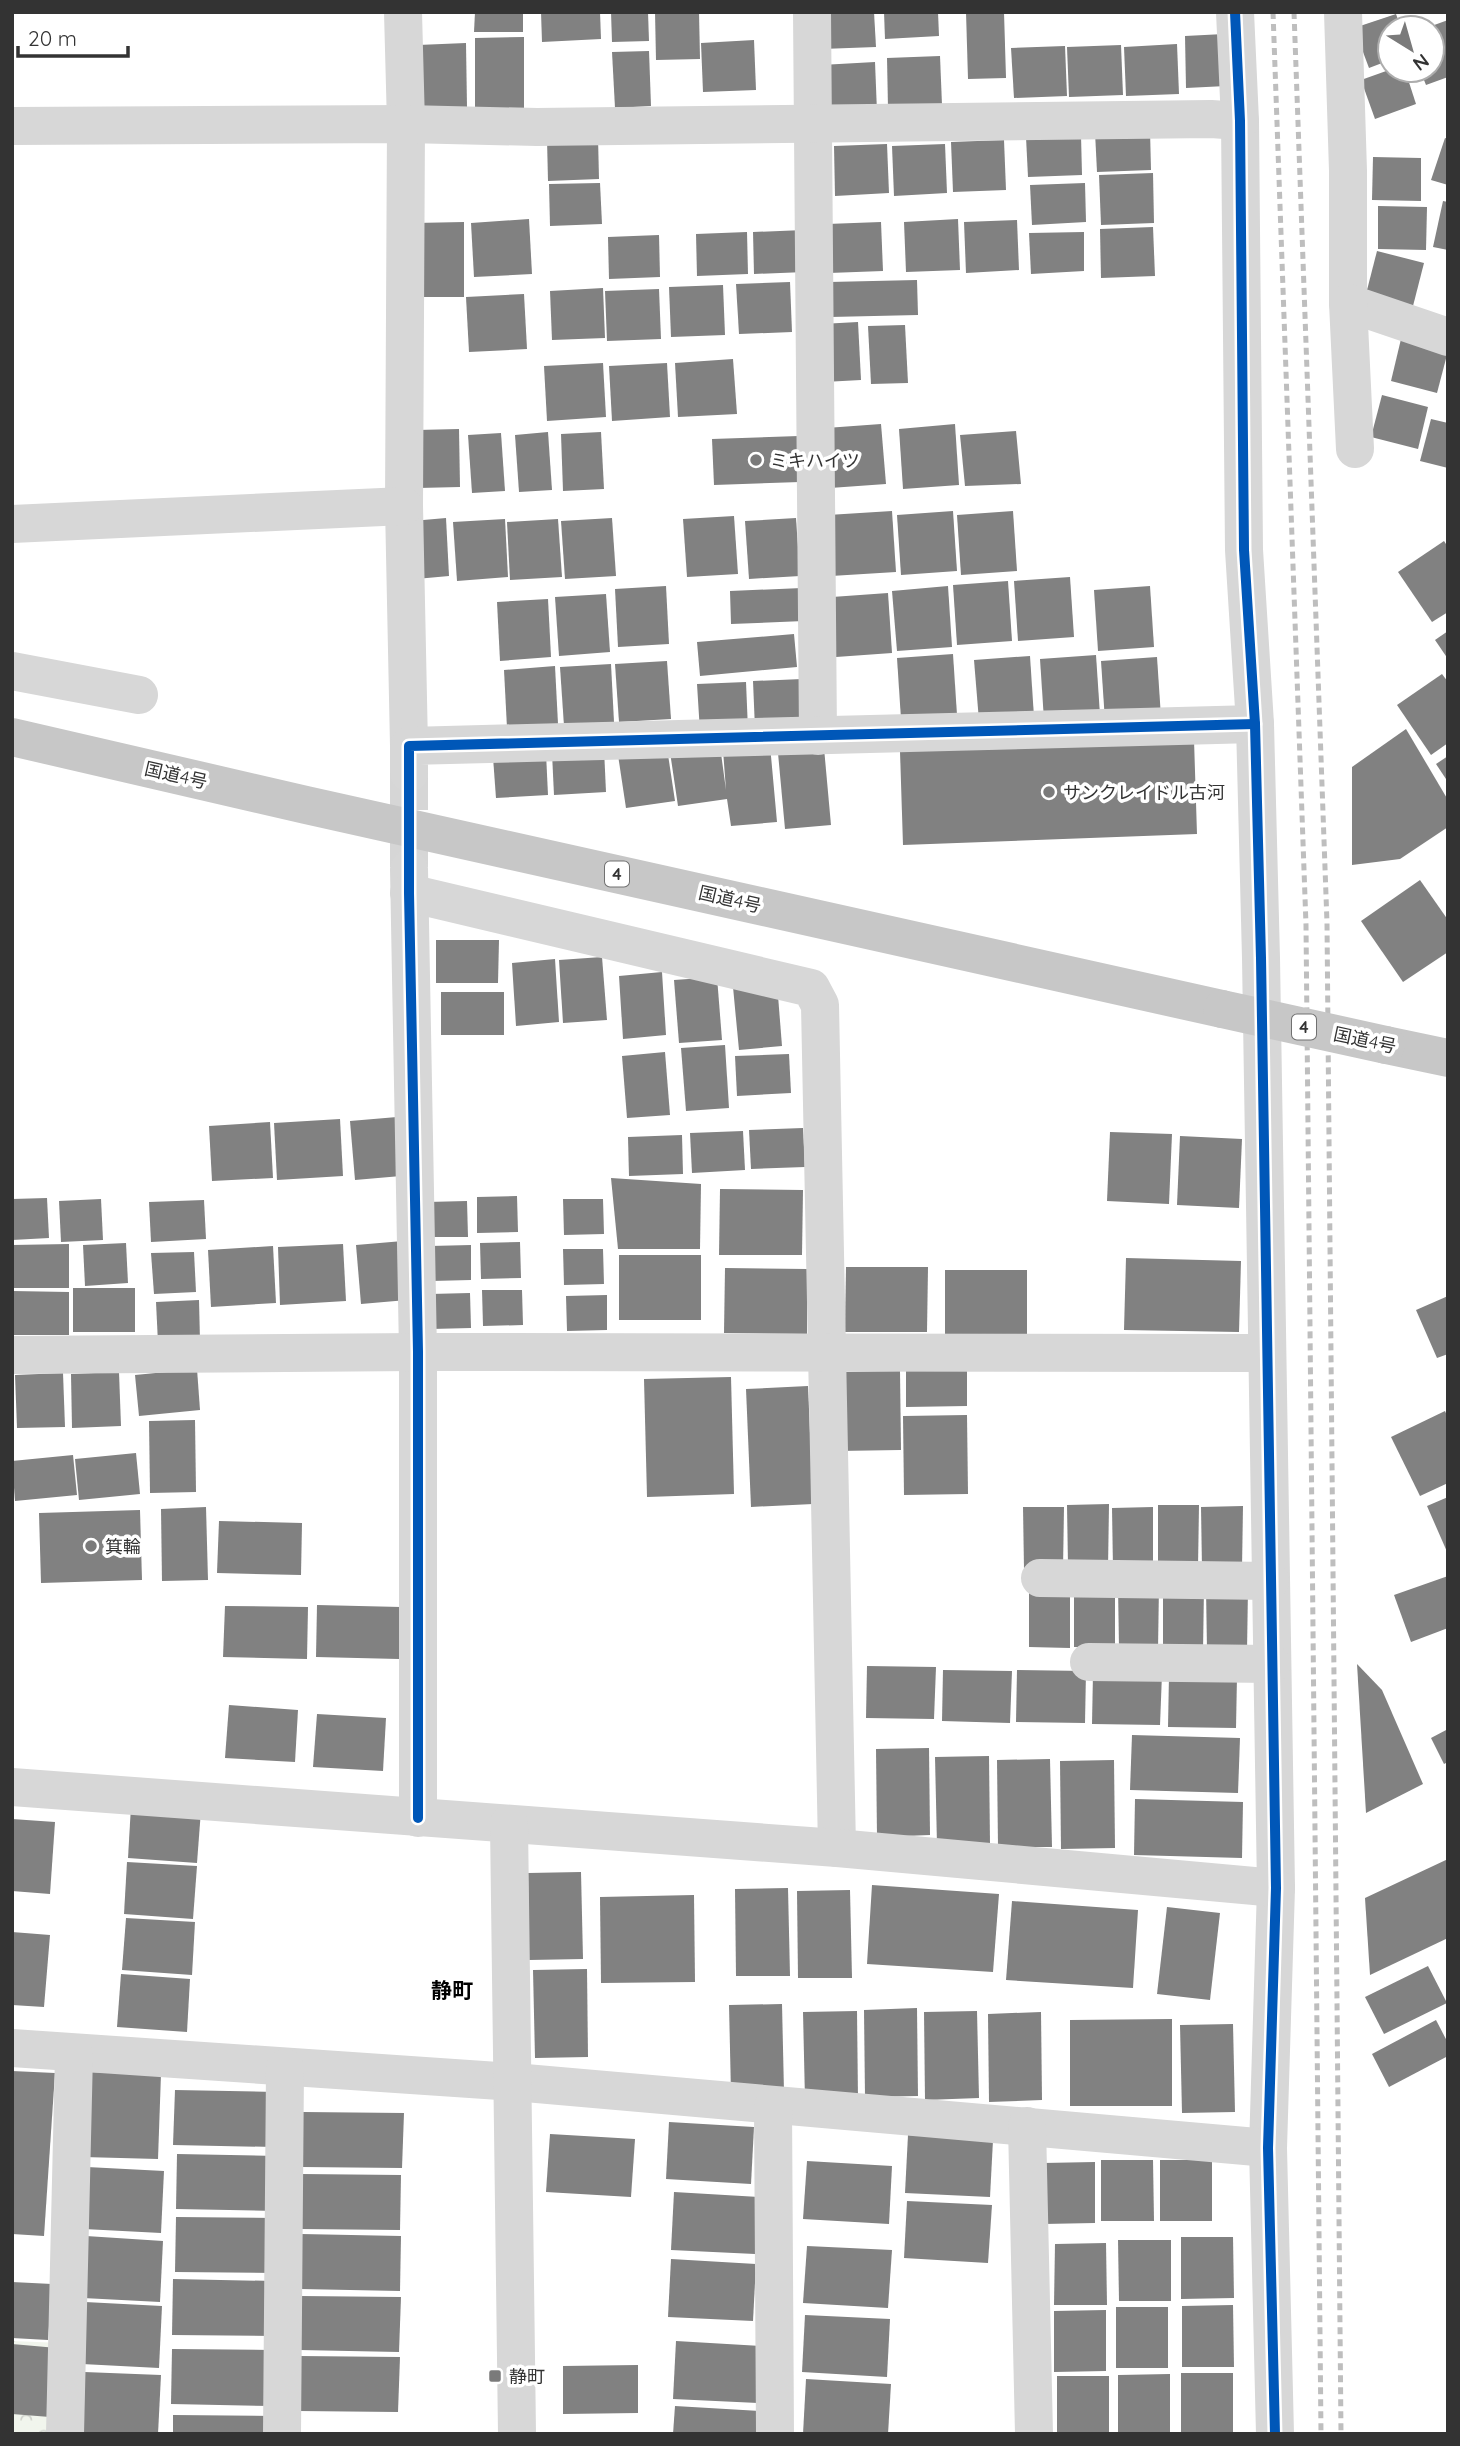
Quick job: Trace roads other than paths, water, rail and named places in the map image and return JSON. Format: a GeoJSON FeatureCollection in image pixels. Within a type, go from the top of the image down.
{"type":"FeatureCollection","features":[{"type":"Feature","properties":{"kind":"highway","name":"国道4号"},"geometry":{"type":"LineString","coordinates":[[12,737],[306,805],[1448,1058]]}},
{"type":"Feature","properties":{"kind":"street"},"geometry":{"type":"LineString","coordinates":[[402,12],[406,124],[404,506],[409,759],[818,736],[1255,724]]}},
{"type":"Feature","properties":{"kind":"street"},"geometry":{"type":"LineString","coordinates":[[812,12],[818,736]]}},
{"type":"Feature","properties":{"kind":"street"},"geometry":{"type":"LineString","coordinates":[[1235,12],[1240,121],[1243,525],[1255,724],[1261,958],[1276,1888],[1268,2148],[1275,2434]]}},
{"type":"Feature","properties":{"kind":"street"},"geometry":{"type":"LineString","coordinates":[[1343,12],[1355,449]]}},
{"type":"Feature","properties":{"kind":"street"},"geometry":{"type":"LineString","coordinates":[[12,126],[406,124],[537,127],[1210,119],[1240,121]]}},
{"type":"Feature","properties":{"kind":"street"},"geometry":{"type":"LineString","coordinates":[[1349,303],[1448,337]]}},
{"type":"Feature","properties":{"kind":"street"},"geometry":{"type":"LineString","coordinates":[[12,524],[404,506]]}},
{"type":"Feature","properties":{"kind":"street"},"geometry":{"type":"LineString","coordinates":[[12,671],[139,695]]}},
{"type":"Feature","properties":{"kind":"street"},"geometry":{"type":"LineString","coordinates":[[418,1818],[418,1352],[409,880],[811,988],[820,1005],[837,1848]]}},
{"type":"Feature","properties":{"kind":"street"},"geometry":{"type":"LineString","coordinates":[[12,1355],[418,1352],[1266,1353]]}},
{"type":"Feature","properties":{"kind":"street"},"geometry":{"type":"LineString","coordinates":[[1040,1578],[1270,1581]]}},
{"type":"Feature","properties":{"kind":"street"},"geometry":{"type":"LineString","coordinates":[[1089,1662],[1272,1664]]}},
{"type":"Feature","properties":{"kind":"street"},"geometry":{"type":"LineString","coordinates":[[12,1787],[837,1848],[1276,1888]]}},
{"type":"Feature","properties":{"kind":"street"},"geometry":{"type":"LineString","coordinates":[[509,1824],[517,2434]]}},
{"type":"Feature","properties":{"kind":"street"},"geometry":{"type":"LineString","coordinates":[[12,2048],[514,2082],[1268,2148]]}},
{"type":"Feature","properties":{"kind":"street"},"geometry":{"type":"LineString","coordinates":[[65,2434],[74,2054]]}},
{"type":"Feature","properties":{"kind":"street"},"geometry":{"type":"LineString","coordinates":[[282,2434],[285,2068]]}},
{"type":"Feature","properties":{"kind":"street"},"geometry":{"type":"LineString","coordinates":[[773,2106],[775,2434]]}},
{"type":"Feature","properties":{"kind":"street"},"geometry":{"type":"LineString","coordinates":[[1027,2126],[1034,2434]]}},
{"type":"Feature","properties":{"kind":"tunnel"},"geometry":{"type":"LineString","coordinates":[[409,773],[409,867]]}},
{"type":"Feature","properties":{"kind":"railway"},"geometry":{"type":"LineString","coordinates":[[1273,12],[1306,925],[1321,2434]]}},
{"type":"Feature","properties":{"kind":"railway"},"geometry":{"type":"LineString","coordinates":[[1294,12],[1327,923],[1341,2434]]}},
{"type":"Feature","properties":{"kind":"place","name":"ミキハイツ"},"geometry":{"type":"Point","coordinates":[756,460]}},
{"type":"Feature","properties":{"kind":"place","name":"サンクレイドル古河"},"geometry":{"type":"Point","coordinates":[1049,792]}},
{"type":"Feature","properties":{"kind":"place","name":"箕輪"},"geometry":{"type":"Point","coordinates":[91,1546]}},
{"type":"Feature","properties":{"kind":"place","name":"静町"},"geometry":{"type":"Point","coordinates":[495,2376]}},
{"type":"Feature","properties":{"kind":"district","name":"静町"},"geometry":{"type":"Point","coordinates":[452,1990]}}]}
